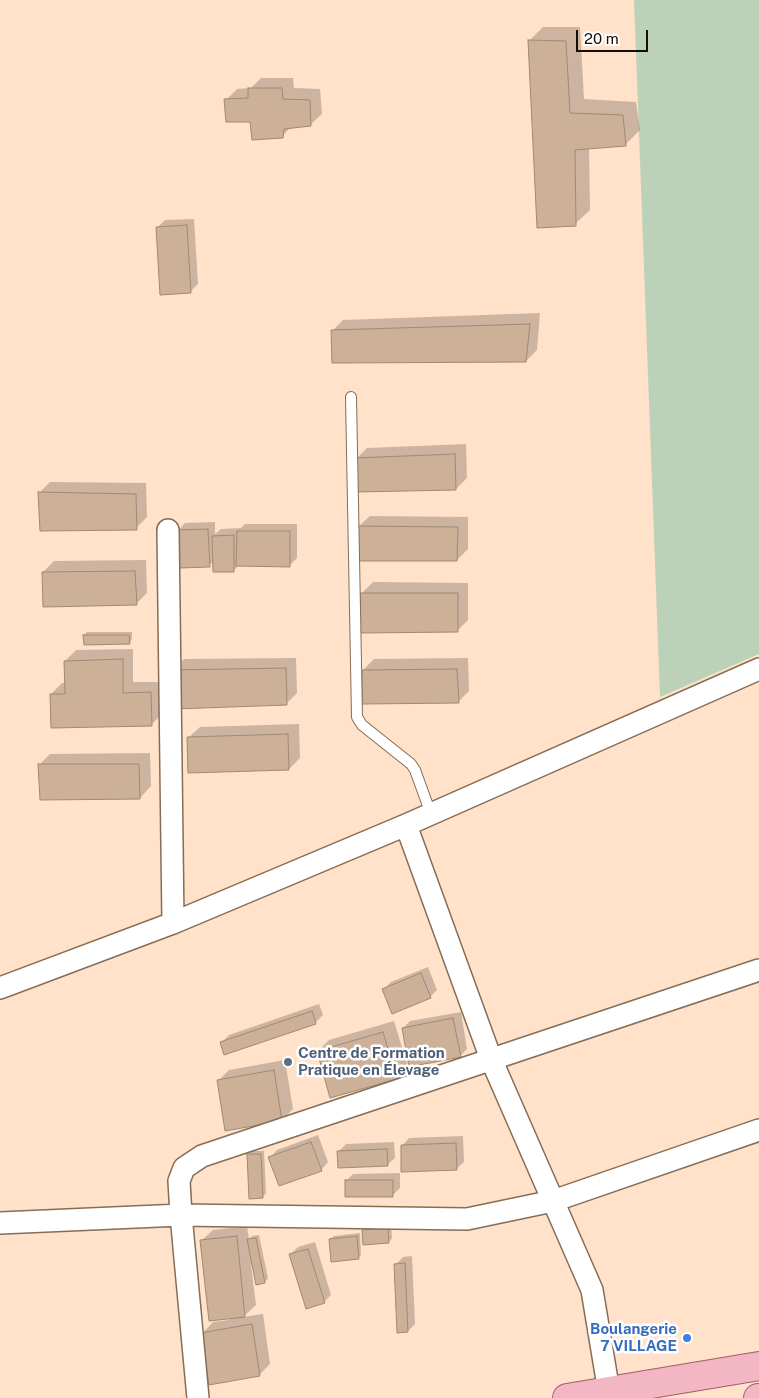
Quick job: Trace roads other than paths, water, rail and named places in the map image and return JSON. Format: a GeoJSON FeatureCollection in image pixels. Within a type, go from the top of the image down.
{"type":"FeatureCollection","features":[{"type":"Feature","properties":{"kind":"main road"},"geometry":{"type":"LineString","coordinates":[[567,1398],[759,1366]]}},
{"type":"Feature","properties":{"kind":"street"},"geometry":{"type":"LineString","coordinates":[[168,530],[173,923]]}},
{"type":"Feature","properties":{"kind":"street"},"geometry":{"type":"LineString","coordinates":[[0,988],[173,923],[406,825],[759,669]]}},
{"type":"Feature","properties":{"kind":"street"},"geometry":{"type":"LineString","coordinates":[[406,825],[491,1059],[592,1290],[609,1392]]}},
{"type":"Feature","properties":{"kind":"street"},"geometry":{"type":"LineString","coordinates":[[198,1398],[181,1215],[179,1181],[184,1168],[202,1156],[759,970]]}},
{"type":"Feature","properties":{"kind":"street"},"geometry":{"type":"LineString","coordinates":[[0,1223],[181,1215],[467,1219],[553,1201],[759,1130]]}},
{"type":"Feature","properties":{"kind":"lane"},"geometry":{"type":"LineString","coordinates":[[351,397],[357,717],[362,725],[411,764],[431,814]]}},
{"type":"Feature","properties":{"kind":"place","name":"Centre de Formation Pratique en Élevage"},"geometry":{"type":"Point","coordinates":[288,1062]}},
{"type":"Feature","properties":{"kind":"place","name":"Boulangerie 7 VILLAGE"},"geometry":{"type":"Point","coordinates":[687,1338]}}]}
